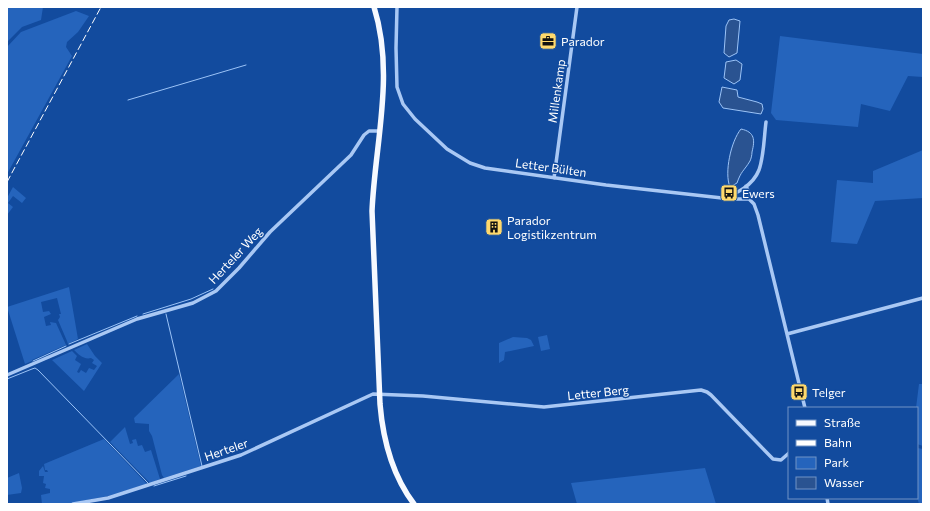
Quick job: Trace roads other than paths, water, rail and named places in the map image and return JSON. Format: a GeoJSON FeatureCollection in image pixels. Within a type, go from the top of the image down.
{"type":"FeatureCollection","features":[{"type":"Feature","properties":{"kind":"main road"},"geometry":{"type":"LineString","coordinates":[[374,7],[381,32],[384,65],[383,98],[374,183],[372,226],[379,393],[387,448],[398,478],[414,504]]}},
{"type":"Feature","properties":{"kind":"main road"},"geometry":{"type":"LineString","coordinates":[[406,492],[408,504]]}},
{"type":"Feature","properties":{"kind":"street","name":"Letter Bülten"},"geometry":{"type":"LineString","coordinates":[[397,7],[396,48],[397,87],[399,96],[408,112],[442,145],[470,163],[485,168],[554,178],[722,198],[734,195],[746,186],[758,170],[766,122]]}},
{"type":"Feature","properties":{"kind":"street","name":"Millenkamp"},"geometry":{"type":"LineString","coordinates":[[554,178],[577,7]]}},
{"type":"Feature","properties":{"kind":"street","name":"Herteler Weg"},"geometry":{"type":"LineString","coordinates":[[7,375],[137,319],[193,302],[216,291],[239,268],[270,232],[351,155],[364,135],[369,132],[380,131]]}},
{"type":"Feature","properties":{"kind":"street"},"geometry":{"type":"LineString","coordinates":[[746,186],[750,195],[749,199]]}},
{"type":"Feature","properties":{"kind":"street"},"geometry":{"type":"LineString","coordinates":[[722,198],[749,199],[754,204],[758,215],[805,407]]}},
{"type":"Feature","properties":{"kind":"street"},"geometry":{"type":"LineString","coordinates":[[787,334],[923,298]]}},
{"type":"Feature","properties":{"kind":"street","name":"Letter Berg"},"geometry":{"type":"LineString","coordinates":[[379,393],[544,407],[701,390],[711,395],[773,459],[781,460],[788,454]]}},
{"type":"Feature","properties":{"kind":"street","name":"Herteler"},"geometry":{"type":"LineString","coordinates":[[73,504],[108,498],[241,455],[368,396],[379,393]]}},
{"type":"Feature","properties":{"kind":"water"},"geometry":{"type":"Polygon","coordinates":[[[734,19],[740,21],[737,53],[729,57],[724,53],[726,26],[729,20],[734,19]]]}},
{"type":"Feature","properties":{"kind":"water"},"geometry":{"type":"Polygon","coordinates":[[[736,60],[742,64],[740,80],[734,84],[724,78],[726,62],[736,60]]]}},
{"type":"Feature","properties":{"kind":"water"},"geometry":{"type":"Polygon","coordinates":[[[722,87],[737,90],[738,97],[762,104],[763,109],[761,114],[723,108],[719,102],[722,87]]]}},
{"type":"Feature","properties":{"kind":"water"},"geometry":{"type":"Polygon","coordinates":[[[741,129],[749,132],[753,137],[754,144],[752,156],[741,173],[737,183],[730,187],[728,181],[728,166],[734,141],[741,129]]]}},
{"type":"Feature","properties":{"kind":"waterway"},"geometry":{"type":"LineString","coordinates":[[128,100],[246,65]]}},
{"type":"Feature","properties":{"kind":"waterway"},"geometry":{"type":"LineString","coordinates":[[143,314],[191,299],[213,289]]}},
{"type":"Feature","properties":{"kind":"waterway"},"geometry":{"type":"LineString","coordinates":[[166,314],[202,466]]}},
{"type":"Feature","properties":{"kind":"waterway"},"geometry":{"type":"LineString","coordinates":[[69,344],[137,316]]}},
{"type":"Feature","properties":{"kind":"waterway"},"geometry":{"type":"LineString","coordinates":[[33,361],[66,346]]}},
{"type":"Feature","properties":{"kind":"waterway"},"geometry":{"type":"LineString","coordinates":[[7,379],[35,368],[38,370],[148,483]]}},
{"type":"Feature","properties":{"kind":"waterway"},"geometry":{"type":"LineString","coordinates":[[154,486],[186,476]]}},
{"type":"Feature","properties":{"kind":"railway"},"geometry":{"type":"LineString","coordinates":[[7,182],[101,7]]}},
{"type":"Feature","properties":{"kind":"place","name":"Parador"},"geometry":{"type":"Point","coordinates":[548,41]}},
{"type":"Feature","properties":{"kind":"place","name":"Ewers"},"geometry":{"type":"Point","coordinates":[729,193]}},
{"type":"Feature","properties":{"kind":"place","name":"Parador Logistikzentrum"},"geometry":{"type":"Point","coordinates":[494,227]}},
{"type":"Feature","properties":{"kind":"place","name":"Telger"},"geometry":{"type":"Point","coordinates":[799,392]}}]}
